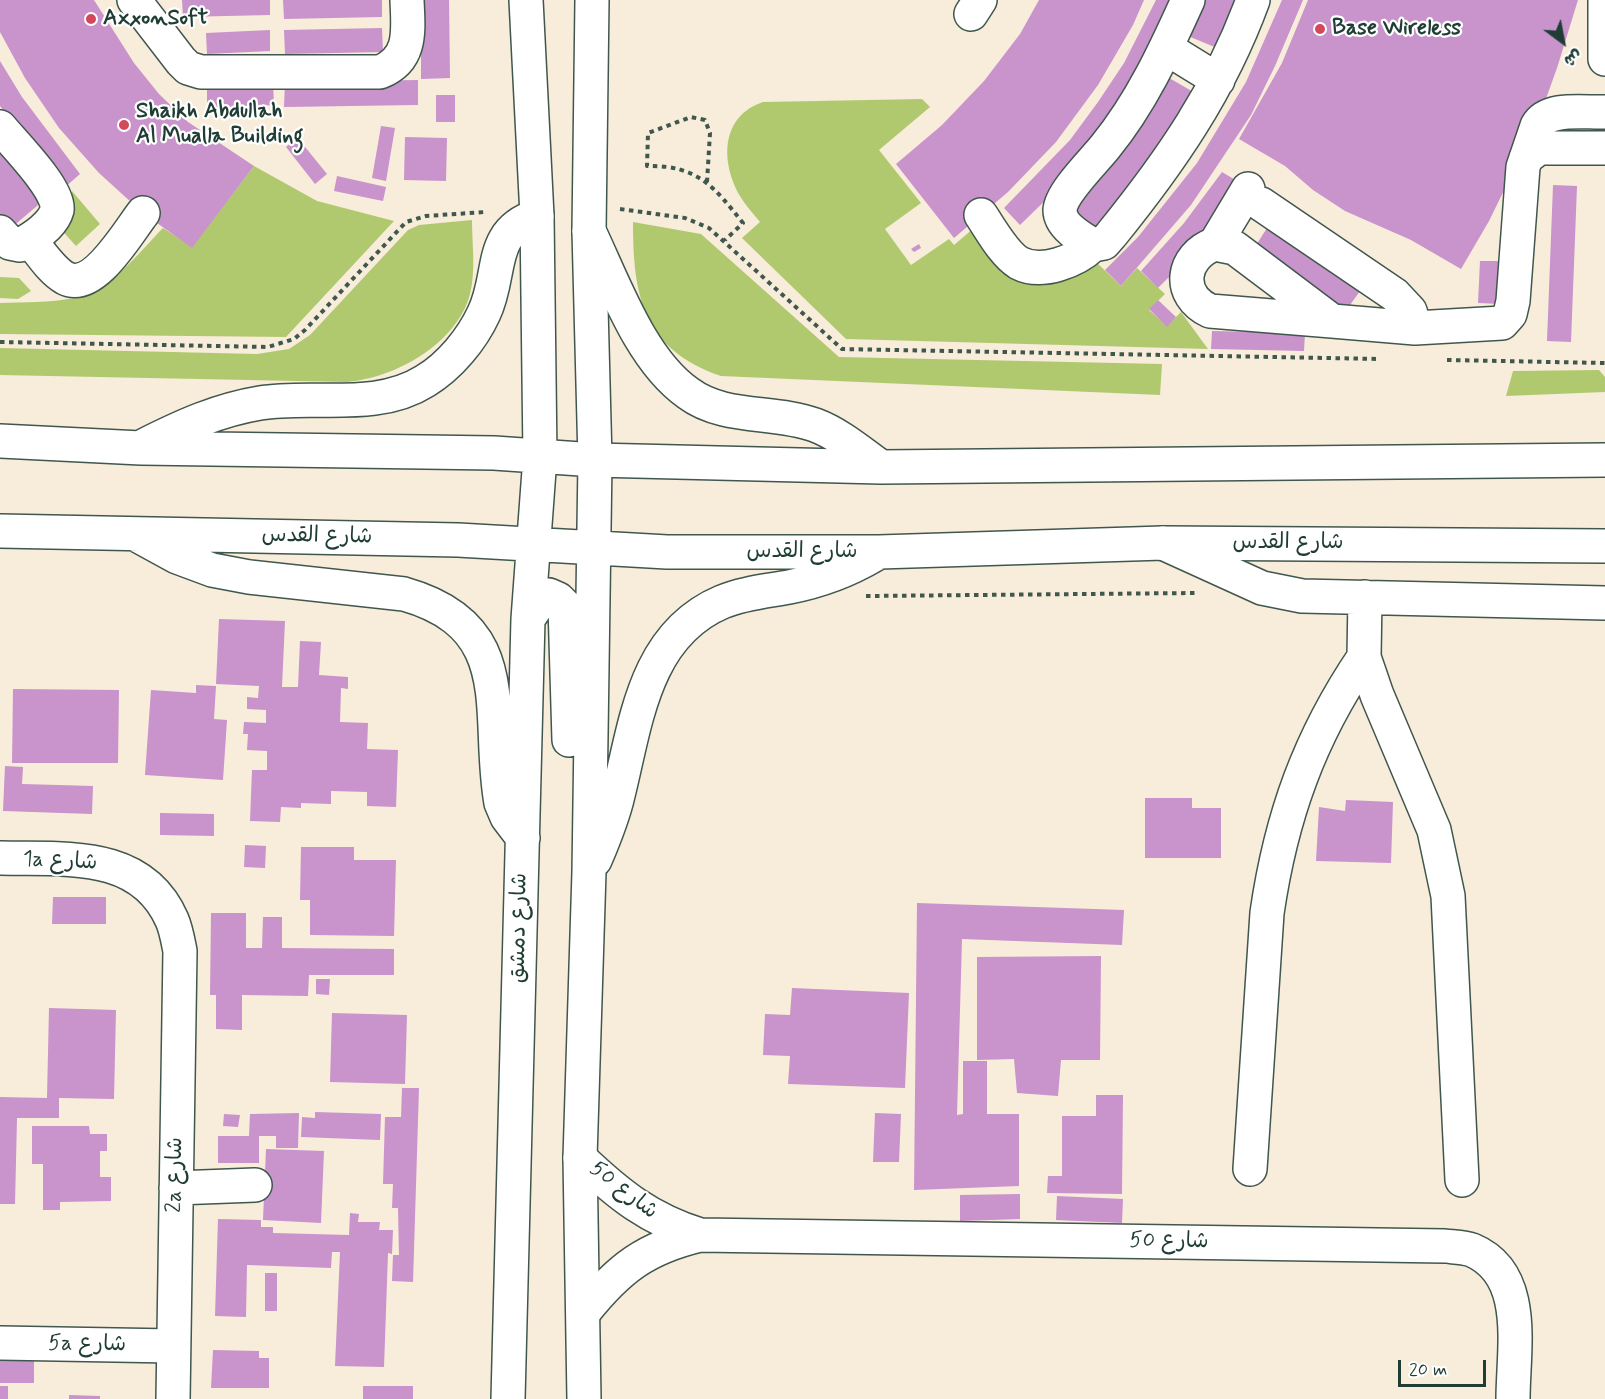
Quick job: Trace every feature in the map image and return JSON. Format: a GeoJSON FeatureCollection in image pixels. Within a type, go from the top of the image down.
{"type":"FeatureCollection","features":[{"type":"Feature","properties":{"kind":"main road"},"geometry":{"type":"LineString","coordinates":[[134,0],[188,68],[201,72],[380,72],[394,65],[405,51],[408,42],[407,0]]}},
{"type":"Feature","properties":{"kind":"main road","name":"شارع دمشق"},"geometry":{"type":"LineString","coordinates":[[508,1399],[528,619],[540,457],[537,213],[526,0]]}},
{"type":"Feature","properties":{"kind":"main road"},"geometry":{"type":"LineString","coordinates":[[1188,0],[1140,97],[1109,143],[1062,200],[1060,213],[1065,224],[1083,238],[1104,243],[1162,172],[1196,122],[1218,80],[1253,0]]}},
{"type":"Feature","properties":{"kind":"main road"},"geometry":{"type":"LineString","coordinates":[[584,1399],[580,1158],[595,549],[590,218],[595,3]]}},
{"type":"Feature","properties":{"kind":"main road"},"geometry":{"type":"LineString","coordinates":[[1605,4],[1605,59]]}},
{"type":"Feature","properties":{"kind":"main road"},"geometry":{"type":"LineString","coordinates":[[1166,48],[1218,80]]}},
{"type":"Feature","properties":{"kind":"main road"},"geometry":{"type":"LineString","coordinates":[[1415,328],[1410,311],[1395,295],[1255,196],[1215,244],[1198,252],[1186,282],[1189,295],[1198,305],[1210,311],[1415,328],[1502,324],[1510,314],[1526,158],[1537,126],[1544,117],[1553,114],[1605,112]]}},
{"type":"Feature","properties":{"kind":"main road"},"geometry":{"type":"LineString","coordinates":[[0,127],[56,196],[57,209],[51,220],[15,236],[67,279],[80,281],[92,277],[143,213]]}},
{"type":"Feature","properties":{"kind":"main road"},"geometry":{"type":"LineString","coordinates":[[1605,143],[1605,153]]}},
{"type":"Feature","properties":{"kind":"main road"},"geometry":{"type":"LineString","coordinates":[[1526,158],[1539,148],[1605,148]]}},
{"type":"Feature","properties":{"kind":"main road"},"geometry":{"type":"LineString","coordinates":[[141,448],[189,423],[224,410],[262,402],[366,399],[397,394],[425,381],[454,356],[469,339],[485,312],[501,245],[510,231],[537,213]]}},
{"type":"Feature","properties":{"kind":"main road"},"geometry":{"type":"LineString","coordinates":[[981,215],[1019,262],[1030,266],[1042,265],[1083,238]]}},
{"type":"Feature","properties":{"kind":"main road"},"geometry":{"type":"LineString","coordinates":[[590,218],[647,348],[661,368],[690,395],[717,407],[791,418],[816,425],[880,467]]}},
{"type":"Feature","properties":{"kind":"main road"},"geometry":{"type":"LineString","coordinates":[[1215,244],[1235,248],[1332,321]]}},
{"type":"Feature","properties":{"kind":"main road"},"geometry":{"type":"LineString","coordinates":[[0,441],[141,448],[494,453],[595,460],[880,467],[1605,460]]}},
{"type":"Feature","properties":{"kind":"main road","name":"شارع القدس"},"geometry":{"type":"LineString","coordinates":[[0,531],[458,540],[667,552],[879,552],[1163,543],[1605,546]]}},
{"type":"Feature","properties":{"kind":"main road"},"geometry":{"type":"LineString","coordinates":[[130,532],[177,557],[212,570],[249,577],[404,594],[428,601],[454,617],[475,639],[492,678],[501,803],[507,817],[523,838]]}},
{"type":"Feature","properties":{"kind":"main road"},"geometry":{"type":"LineString","coordinates":[[1163,543],[1262,588],[1302,596],[1605,603]]}},
{"type":"Feature","properties":{"kind":"main road"},"geometry":{"type":"LineString","coordinates":[[589,859],[618,797],[649,675],[674,637],[686,624],[723,602],[822,580],[854,567],[879,552]]}},
{"type":"Feature","properties":{"kind":"main road"},"geometry":{"type":"LineString","coordinates":[[528,619],[541,600],[549,595],[558,599],[565,606],[571,800],[589,859]]}},
{"type":"Feature","properties":{"kind":"main road"},"geometry":{"type":"LineString","coordinates":[[1365,597],[1364,657],[1377,695],[1421,794],[1442,860],[1448,896],[1462,1180]]}},
{"type":"Feature","properties":{"kind":"main road"},"geometry":{"type":"LineString","coordinates":[[1250,1170],[1266,913],[1272,875],[1294,794],[1308,755],[1324,721],[1364,657]]}},
{"type":"Feature","properties":{"kind":"main road","name":"1a شارع"},"geometry":{"type":"LineString","coordinates":[[0,858],[97,860],[127,871],[154,892],[172,920],[180,951]]}},
{"type":"Feature","properties":{"kind":"main road","name":"2a شارع"},"geometry":{"type":"LineString","coordinates":[[173,1399],[180,951]]}},
{"type":"Feature","properties":{"kind":"main road","name":"شارع 50"},"geometry":{"type":"LineString","coordinates":[[580,1158],[635,1206],[667,1224],[700,1235]]}},
{"type":"Feature","properties":{"kind":"main road"},"geometry":{"type":"LineString","coordinates":[[176,1188],[255,1185]]}},
{"type":"Feature","properties":{"kind":"main road","name":"شارع 50"},"geometry":{"type":"LineString","coordinates":[[584,1312],[623,1268],[647,1252],[673,1241],[700,1235],[1444,1246],[1470,1249],[1493,1262],[1508,1283],[1513,1308],[1513,1399]]}},
{"type":"Feature","properties":{"kind":"main road","name":"5a شارع"},"geometry":{"type":"LineString","coordinates":[[0,1344],[173,1346]]}},
{"type":"Feature","properties":{"kind":"path"},"geometry":{"type":"LineString","coordinates":[[707,182],[710,133],[705,120],[691,117],[648,133],[647,166],[682,169],[707,182],[743,223],[725,240]]}},
{"type":"Feature","properties":{"kind":"path"},"geometry":{"type":"LineString","coordinates":[[0,342],[268,347],[281,345],[305,330],[406,222],[426,216],[537,213]]}},
{"type":"Feature","properties":{"kind":"path"},"geometry":{"type":"LineString","coordinates":[[590,218],[685,218],[709,228],[725,240],[842,349],[1390,359]]}},
{"type":"Feature","properties":{"kind":"path"},"geometry":{"type":"LineString","coordinates":[[1438,360],[1605,363]]}},
{"type":"Feature","properties":{"kind":"path"},"geometry":{"type":"LineString","coordinates":[[856,596],[1203,593]]}},
{"type":"Feature","properties":{"kind":"green space"},"geometry":{"type":"Polygon","coordinates":[[[922,99],[930,107],[879,150],[921,203],[885,229],[911,265],[949,239],[954,245],[974,228],[1015,273],[1027,281],[1040,285],[1055,283],[1073,276],[1095,261],[1121,286],[1137,268],[1165,294],[1149,310],[1167,326],[1181,312],[1208,349],[846,339],[742,238],[760,222],[740,196],[734,182],[729,169],[728,141],[739,118],[749,109],[763,102],[922,99]]]}},
{"type":"Feature","properties":{"kind":"green space"},"geometry":{"type":"Polygon","coordinates":[[[254,166],[317,201],[394,221],[286,337],[0,334],[0,303],[56,301],[87,294],[100,288],[123,270],[163,228],[192,247],[254,166]]]}},
{"type":"Feature","properties":{"kind":"green space"},"geometry":{"type":"Polygon","coordinates":[[[72,191],[100,224],[76,246],[58,226],[68,215],[72,191]]]}},
{"type":"Feature","properties":{"kind":"green space"},"geometry":{"type":"Polygon","coordinates":[[[472,220],[473,276],[470,294],[463,312],[438,343],[404,366],[385,374],[347,382],[0,375],[0,348],[257,354],[289,349],[310,335],[408,230],[419,225],[472,220]]]}},
{"type":"Feature","properties":{"kind":"green space"},"geometry":{"type":"Polygon","coordinates":[[[633,222],[701,234],[839,357],[1162,364],[1160,395],[721,376],[695,365],[674,351],[659,335],[648,317],[640,297],[636,274],[633,222]]]}},
{"type":"Feature","properties":{"kind":"green space"},"geometry":{"type":"Polygon","coordinates":[[[0,277],[19,278],[31,291],[18,299],[0,298],[0,277]]]}},
{"type":"Feature","properties":{"kind":"green space"},"geometry":{"type":"Polygon","coordinates":[[[1599,370],[1605,377],[1605,392],[1506,396],[1513,371],[1599,370]]]}},
{"type":"Feature","properties":{"kind":"building","name":"Shaikh Abdullah Al Mualla Building"},"geometry":{"type":"Polygon","coordinates":[[[0,0],[94,0],[134,63],[159,94],[188,122],[254,166],[192,248],[143,213],[99,173],[59,128],[25,78],[0,32],[0,0]]]}},
{"type":"Feature","properties":{"kind":"building"},"geometry":{"type":"Polygon","coordinates":[[[182,0],[270,0],[270,15],[183,17],[182,0]]]}},
{"type":"Feature","properties":{"kind":"building"},"geometry":{"type":"Polygon","coordinates":[[[283,0],[382,0],[382,17],[284,19],[283,0]]]}},
{"type":"Feature","properties":{"kind":"building"},"geometry":{"type":"Polygon","coordinates":[[[421,0],[449,0],[450,78],[421,79],[421,0]]]}},
{"type":"Feature","properties":{"kind":"building"},"geometry":{"type":"Polygon","coordinates":[[[1039,0],[1144,0],[1133,25],[1098,85],[1056,142],[1008,192],[954,238],[896,164],[942,125],[984,81],[1020,34],[1039,0]]]}},
{"type":"Feature","properties":{"kind":"building"},"geometry":{"type":"Polygon","coordinates":[[[1156,0],[1180,0],[1147,68],[1057,189],[1020,225],[1004,208],[1070,140],[1098,102],[1124,63],[1156,0]]]}},
{"type":"Feature","properties":{"kind":"building"},"geometry":{"type":"Polygon","coordinates":[[[1198,0],[1243,0],[1222,50],[1183,34],[1198,0]]]}},
{"type":"Feature","properties":{"kind":"building"},"geometry":{"type":"Polygon","coordinates":[[[1282,0],[1303,0],[1251,115],[1191,205],[1121,286],[1105,270],[1138,237],[1197,163],[1246,82],[1282,0]]]}},
{"type":"Feature","properties":{"kind":"building"},"geometry":{"type":"Polygon","coordinates":[[[1308,0],[1578,0],[1538,121],[1489,221],[1461,269],[1411,240],[1345,211],[1313,190],[1285,166],[1239,139],[1282,63],[1308,0]]]}},
{"type":"Feature","properties":{"kind":"building"},"geometry":{"type":"Polygon","coordinates":[[[382,28],[383,52],[285,54],[284,30],[382,28]]]}},
{"type":"Feature","properties":{"kind":"building"},"geometry":{"type":"Polygon","coordinates":[[[270,30],[270,51],[207,54],[206,33],[270,30]]]}},
{"type":"Feature","properties":{"kind":"building"},"geometry":{"type":"Polygon","coordinates":[[[0,61],[22,97],[80,174],[64,188],[0,106],[0,61]]]}},
{"type":"Feature","properties":{"kind":"building"},"geometry":{"type":"Polygon","coordinates":[[[1164,75],[1202,97],[1102,234],[1070,206],[1164,75]]]}},
{"type":"Feature","properties":{"kind":"building"},"geometry":{"type":"Polygon","coordinates":[[[418,80],[418,105],[284,107],[285,82],[418,80]]]}},
{"type":"Feature","properties":{"kind":"building"},"geometry":{"type":"Polygon","coordinates":[[[273,83],[274,105],[207,108],[207,86],[273,83]]]}},
{"type":"Feature","properties":{"kind":"building"},"geometry":{"type":"Polygon","coordinates":[[[436,95],[455,95],[455,122],[436,122],[436,95]]]}},
{"type":"Feature","properties":{"kind":"building"},"geometry":{"type":"Polygon","coordinates":[[[381,126],[395,128],[386,181],[372,178],[381,126]]]}},
{"type":"Feature","properties":{"kind":"building"},"geometry":{"type":"Polygon","coordinates":[[[297,137],[327,174],[315,184],[286,147],[297,137]]]}},
{"type":"Feature","properties":{"kind":"building"},"geometry":{"type":"Polygon","coordinates":[[[405,137],[447,138],[446,181],[404,180],[405,137]]]}},
{"type":"Feature","properties":{"kind":"building"},"geometry":{"type":"Polygon","coordinates":[[[0,140],[44,200],[11,228],[0,214],[0,140]]]}},
{"type":"Feature","properties":{"kind":"building"},"geometry":{"type":"Polygon","coordinates":[[[1222,172],[1242,184],[1183,263],[1158,288],[1141,271],[1184,223],[1222,172]]]}},
{"type":"Feature","properties":{"kind":"building"},"geometry":{"type":"Polygon","coordinates":[[[337,176],[386,187],[383,201],[334,191],[337,176]]]}},
{"type":"Feature","properties":{"kind":"building"},"geometry":{"type":"Polygon","coordinates":[[[1553,185],[1577,186],[1571,342],[1547,341],[1553,185]]]}},
{"type":"Feature","properties":{"kind":"building"},"geometry":{"type":"Polygon","coordinates":[[[1267,228],[1360,291],[1345,312],[1253,250],[1267,228]]]}},
{"type":"Feature","properties":{"kind":"building"},"geometry":{"type":"Polygon","coordinates":[[[919,244],[921,248],[914,252],[911,249],[919,244]]]}},
{"type":"Feature","properties":{"kind":"building"},"geometry":{"type":"Polygon","coordinates":[[[1480,261],[1501,261],[1500,304],[1478,303],[1480,261]]]}},
{"type":"Feature","properties":{"kind":"building"},"geometry":{"type":"Polygon","coordinates":[[[1158,300],[1176,317],[1167,327],[1149,309],[1158,300]]]}},
{"type":"Feature","properties":{"kind":"building"},"geometry":{"type":"Polygon","coordinates":[[[1212,331],[1305,333],[1304,351],[1211,349],[1212,331]]]}},
{"type":"Feature","properties":{"kind":"building"},"geometry":{"type":"Polygon","coordinates":[[[219,619],[285,621],[282,687],[298,687],[300,641],[321,642],[319,675],[348,677],[348,689],[341,688],[340,722],[368,723],[367,749],[398,750],[396,807],[367,806],[367,792],[331,791],[331,804],[301,803],[301,808],[281,807],[280,822],[250,821],[252,770],[267,770],[267,751],[247,750],[248,734],[243,734],[244,722],[266,723],[266,710],[247,709],[247,697],[258,698],[259,686],[216,684],[219,619]]]}},
{"type":"Feature","properties":{"kind":"building"},"geometry":{"type":"Polygon","coordinates":[[[196,685],[216,686],[214,719],[227,720],[223,780],[145,775],[151,690],[196,693],[196,685]]]}},
{"type":"Feature","properties":{"kind":"building"},"geometry":{"type":"Polygon","coordinates":[[[13,689],[119,690],[118,763],[12,763],[13,689]]]}},
{"type":"Feature","properties":{"kind":"building"},"geometry":{"type":"Polygon","coordinates":[[[5,766],[23,767],[22,784],[93,786],[92,814],[3,811],[5,766]]]}},
{"type":"Feature","properties":{"kind":"building"},"geometry":{"type":"Polygon","coordinates":[[[1145,798],[1192,798],[1192,808],[1221,808],[1221,858],[1145,858],[1145,798]]]}},
{"type":"Feature","properties":{"kind":"building"},"geometry":{"type":"Polygon","coordinates":[[[1346,800],[1393,802],[1391,863],[1316,861],[1319,807],[1345,811],[1346,800]]]}},
{"type":"Feature","properties":{"kind":"building"},"geometry":{"type":"Polygon","coordinates":[[[160,813],[214,814],[214,836],[160,835],[160,813]]]}},
{"type":"Feature","properties":{"kind":"building"},"geometry":{"type":"Polygon","coordinates":[[[245,845],[266,846],[265,868],[244,867],[245,845]]]}},
{"type":"Feature","properties":{"kind":"building"},"geometry":{"type":"Polygon","coordinates":[[[301,847],[354,847],[354,860],[396,860],[394,936],[310,935],[310,900],[300,900],[301,847]]]}},
{"type":"Feature","properties":{"kind":"building"},"geometry":{"type":"Polygon","coordinates":[[[53,897],[106,897],[106,924],[52,924],[53,897]]]}},
{"type":"Feature","properties":{"kind":"building"},"geometry":{"type":"Polygon","coordinates":[[[917,903],[1124,910],[1122,945],[962,939],[957,1115],[963,1114],[963,1061],[987,1061],[987,1114],[1019,1114],[1019,1186],[914,1190],[917,903]]]}},
{"type":"Feature","properties":{"kind":"building"},"geometry":{"type":"Polygon","coordinates":[[[211,913],[246,913],[246,948],[262,948],[263,917],[282,917],[282,948],[394,949],[394,975],[309,975],[308,996],[242,995],[242,1030],[216,1029],[216,995],[210,995],[211,913]]]}},
{"type":"Feature","properties":{"kind":"building"},"geometry":{"type":"Polygon","coordinates":[[[1101,956],[1100,1060],[1061,1060],[1058,1096],[1017,1093],[1014,1059],[977,1060],[977,957],[1101,956]]]}},
{"type":"Feature","properties":{"kind":"building"},"geometry":{"type":"Polygon","coordinates":[[[316,979],[330,979],[329,995],[316,994],[316,979]]]}},
{"type":"Feature","properties":{"kind":"building"},"geometry":{"type":"Polygon","coordinates":[[[792,988],[909,993],[905,1088],[788,1084],[790,1056],[763,1055],[765,1014],[790,1015],[792,988]]]}},
{"type":"Feature","properties":{"kind":"building"},"geometry":{"type":"Polygon","coordinates":[[[49,1008],[116,1010],[114,1099],[59,1098],[59,1118],[17,1118],[15,1204],[0,1204],[0,1097],[47,1098],[49,1008]]]}},
{"type":"Feature","properties":{"kind":"building"},"geometry":{"type":"Polygon","coordinates":[[[332,1013],[407,1015],[405,1084],[330,1082],[332,1013]]]}},
{"type":"Feature","properties":{"kind":"building"},"geometry":{"type":"Polygon","coordinates":[[[402,1088],[419,1088],[413,1282],[392,1281],[393,1255],[399,1255],[398,1208],[392,1208],[393,1184],[383,1184],[385,1117],[401,1117],[402,1088]]]}},
{"type":"Feature","properties":{"kind":"building"},"geometry":{"type":"Polygon","coordinates":[[[1096,1095],[1123,1095],[1122,1194],[1047,1193],[1048,1176],[1062,1176],[1062,1116],[1096,1116],[1096,1095]]]}},
{"type":"Feature","properties":{"kind":"building"},"geometry":{"type":"Polygon","coordinates":[[[315,1112],[381,1114],[380,1140],[301,1137],[302,1117],[315,1118],[315,1112]]]}},
{"type":"Feature","properties":{"kind":"building"},"geometry":{"type":"Polygon","coordinates":[[[299,1113],[298,1148],[276,1148],[276,1136],[259,1136],[259,1163],[218,1163],[218,1136],[249,1136],[250,1114],[299,1113]]]}},
{"type":"Feature","properties":{"kind":"building"},"geometry":{"type":"Polygon","coordinates":[[[875,1113],[901,1114],[899,1162],[873,1162],[875,1113]]]}},
{"type":"Feature","properties":{"kind":"building"},"geometry":{"type":"Polygon","coordinates":[[[224,1114],[240,1115],[238,1127],[223,1126],[224,1114]]]}},
{"type":"Feature","properties":{"kind":"building"},"geometry":{"type":"Polygon","coordinates":[[[32,1126],[89,1126],[90,1134],[107,1134],[107,1151],[100,1151],[100,1177],[111,1177],[111,1201],[60,1202],[60,1210],[43,1210],[43,1164],[32,1164],[32,1126]]]}},
{"type":"Feature","properties":{"kind":"building"},"geometry":{"type":"Polygon","coordinates":[[[266,1149],[324,1151],[321,1223],[263,1220],[266,1149]]]}},
{"type":"Feature","properties":{"kind":"building"},"geometry":{"type":"Polygon","coordinates":[[[1020,1194],[1020,1219],[960,1221],[960,1195],[1020,1194]]]}},
{"type":"Feature","properties":{"kind":"building"},"geometry":{"type":"Polygon","coordinates":[[[1057,1196],[1123,1199],[1122,1223],[1056,1220],[1057,1196]]]}},
{"type":"Feature","properties":{"kind":"building"},"geometry":{"type":"Polygon","coordinates":[[[350,1213],[359,1214],[358,1222],[380,1222],[379,1230],[393,1230],[392,1254],[388,1253],[384,1367],[335,1366],[340,1252],[332,1252],[331,1268],[247,1265],[246,1317],[215,1316],[218,1219],[261,1220],[261,1227],[273,1227],[273,1233],[349,1235],[350,1213]]]}},
{"type":"Feature","properties":{"kind":"building"},"geometry":{"type":"Polygon","coordinates":[[[265,1273],[277,1273],[277,1311],[265,1311],[265,1273]]]}},
{"type":"Feature","properties":{"kind":"building"},"geometry":{"type":"Polygon","coordinates":[[[213,1350],[259,1351],[259,1358],[269,1358],[269,1388],[211,1388],[213,1350]]]}},
{"type":"Feature","properties":{"kind":"building"},"geometry":{"type":"Polygon","coordinates":[[[0,1359],[34,1359],[34,1383],[0,1383],[0,1359]]]}},
{"type":"Feature","properties":{"kind":"building"},"geometry":{"type":"Polygon","coordinates":[[[0,1386],[8,1386],[8,1399],[0,1399],[0,1386]]]}},
{"type":"Feature","properties":{"kind":"building"},"geometry":{"type":"Polygon","coordinates":[[[363,1386],[413,1386],[413,1399],[363,1399],[363,1386]]]}},
{"type":"Feature","properties":{"kind":"building"},"geometry":{"type":"Polygon","coordinates":[[[69,1395],[100,1396],[100,1399],[69,1399],[69,1395]]]}},
{"type":"Feature","properties":{"kind":"place","name":"AxxonSoft"},"geometry":{"type":"Point","coordinates":[91,19]}},
{"type":"Feature","properties":{"kind":"place","name":"Base Wireless"},"geometry":{"type":"Point","coordinates":[1320,29]}},
{"type":"Feature","properties":{"kind":"place","name":"Shaikh Abdullah Al Mualla Building"},"geometry":{"type":"Point","coordinates":[124,125]}}]}
